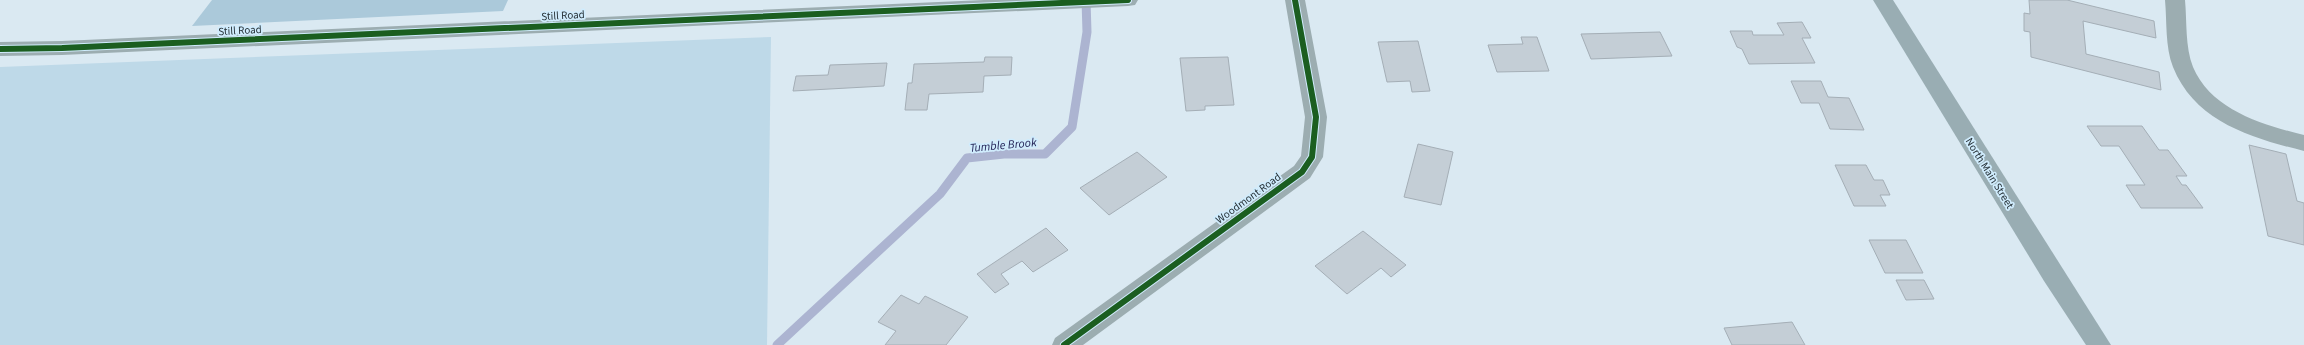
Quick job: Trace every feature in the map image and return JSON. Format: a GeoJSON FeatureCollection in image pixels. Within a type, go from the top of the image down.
{"type":"FeatureCollection","features":[{"type":"Feature","properties":{"kind":"main road","name":"North Main Street"},"geometry":{"type":"LineString","coordinates":[[1883,0],[2048,267],[2099,345]]}},
{"type":"Feature","properties":{"kind":"street","name":"Still Road"},"geometry":{"type":"LineString","coordinates":[[0,49],[62,48],[1128,0]]}},
{"type":"Feature","properties":{"kind":"street","name":"Woodmont Road"},"geometry":{"type":"LineString","coordinates":[[1064,345],[1302,172],[1312,157],[1315,140],[1316,117],[1295,0]]}},
{"type":"Feature","properties":{"kind":"street"},"geometry":{"type":"LineString","coordinates":[[2175,0],[2183,65],[2194,88],[2222,114],[2264,133],[2304,143]]}},
{"type":"Feature","properties":{"kind":"shaded area"},"geometry":{"type":"Polygon","coordinates":[[[212,0],[508,0],[503,11],[192,26],[212,0]]]}},
{"type":"Feature","properties":{"kind":"shaded area"},"geometry":{"type":"Polygon","coordinates":[[[771,37],[767,345],[0,345],[0,67],[771,37]]]}},
{"type":"Feature","properties":{"kind":"building"},"geometry":{"type":"Polygon","coordinates":[[[2029,0],[2067,0],[2154,21],[2156,38],[2083,21],[2086,54],[2159,72],[2161,90],[2031,57],[2030,32],[2024,31],[2024,13],[2030,14],[2029,0]]]}},
{"type":"Feature","properties":{"kind":"building"},"geometry":{"type":"Polygon","coordinates":[[[1802,22],[1811,38],[1802,38],[1815,63],[1749,64],[1742,49],[1737,47],[1730,31],[1752,31],[1753,35],[1784,35],[1777,23],[1802,22]]]}},
{"type":"Feature","properties":{"kind":"building"},"geometry":{"type":"Polygon","coordinates":[[[1660,32],[1672,56],[1591,59],[1581,34],[1660,32]]]}},
{"type":"Feature","properties":{"kind":"building"},"geometry":{"type":"Polygon","coordinates":[[[1521,37],[1537,37],[1549,71],[1497,72],[1488,45],[1523,44],[1521,37]]]}},
{"type":"Feature","properties":{"kind":"building"},"geometry":{"type":"Polygon","coordinates":[[[1418,41],[1430,91],[1412,92],[1410,81],[1387,82],[1378,42],[1418,41]]]}},
{"type":"Feature","properties":{"kind":"building"},"geometry":{"type":"Polygon","coordinates":[[[985,57],[1012,57],[1011,75],[984,76],[983,92],[929,94],[927,110],[905,110],[908,83],[912,83],[914,64],[984,62],[985,57]]]}},
{"type":"Feature","properties":{"kind":"building"},"geometry":{"type":"Polygon","coordinates":[[[1228,57],[1234,105],[1205,106],[1205,110],[1186,111],[1180,58],[1228,57]]]}},
{"type":"Feature","properties":{"kind":"building"},"geometry":{"type":"Polygon","coordinates":[[[887,63],[884,86],[793,91],[796,76],[828,75],[830,65],[887,63]]]}},
{"type":"Feature","properties":{"kind":"building"},"geometry":{"type":"Polygon","coordinates":[[[1791,81],[1821,81],[1828,97],[1849,98],[1864,130],[1830,129],[1819,103],[1801,103],[1791,81]]]}},
{"type":"Feature","properties":{"kind":"building"},"geometry":{"type":"Polygon","coordinates":[[[2087,126],[2142,126],[2159,150],[2168,150],[2187,176],[2176,176],[2182,185],[2186,185],[2203,208],[2141,208],[2126,185],[2145,185],[2119,146],[2101,146],[2087,126]]]}},
{"type":"Feature","properties":{"kind":"building"},"geometry":{"type":"Polygon","coordinates":[[[1418,144],[1453,152],[1441,205],[1404,197],[1418,144]]]}},
{"type":"Feature","properties":{"kind":"building"},"geometry":{"type":"Polygon","coordinates":[[[2249,145],[2286,154],[2297,201],[2304,203],[2304,245],[2268,236],[2249,145]]]}},
{"type":"Feature","properties":{"kind":"building"},"geometry":{"type":"Polygon","coordinates":[[[1137,152],[1167,177],[1109,215],[1080,188],[1137,152]]]}},
{"type":"Feature","properties":{"kind":"building"},"geometry":{"type":"Polygon","coordinates":[[[1835,165],[1866,165],[1874,180],[1883,180],[1890,195],[1880,195],[1886,206],[1854,206],[1835,165]]]}},
{"type":"Feature","properties":{"kind":"building"},"geometry":{"type":"Polygon","coordinates":[[[1046,228],[1068,250],[1033,272],[1022,261],[1001,274],[1009,284],[995,293],[977,274],[1046,228]]]}},
{"type":"Feature","properties":{"kind":"building"},"geometry":{"type":"Polygon","coordinates":[[[1363,231],[1406,265],[1391,277],[1381,268],[1347,294],[1315,266],[1363,231]]]}},
{"type":"Feature","properties":{"kind":"building"},"geometry":{"type":"Polygon","coordinates":[[[1869,240],[1906,240],[1923,273],[1885,273],[1869,240]]]}},
{"type":"Feature","properties":{"kind":"building"},"geometry":{"type":"Polygon","coordinates":[[[1896,280],[1924,280],[1934,299],[1906,300],[1896,280]]]}},
{"type":"Feature","properties":{"kind":"building"},"geometry":{"type":"Polygon","coordinates":[[[901,295],[919,304],[925,296],[968,317],[946,345],[885,345],[896,331],[878,322],[901,295]]]}},
{"type":"Feature","properties":{"kind":"building"},"geometry":{"type":"Polygon","coordinates":[[[1792,322],[1805,345],[1732,345],[1724,328],[1792,322]]]}},
{"type":"Feature","properties":{"kind":"waterway","name":"Tumble Brook"},"geometry":{"type":"LineString","coordinates":[[777,345],[940,194],[967,158],[1004,154],[1045,154],[1072,127],[1087,32],[1086,0]]}},
{"type":"Feature","properties":{"kind":"cycle path"},"geometry":{"type":"LineString","coordinates":[[0,49],[62,48],[1128,0]]}},
{"type":"Feature","properties":{"kind":"cycle path"},"geometry":{"type":"LineString","coordinates":[[1064,345],[1302,172],[1312,157],[1316,117],[1295,0]]}}]}
